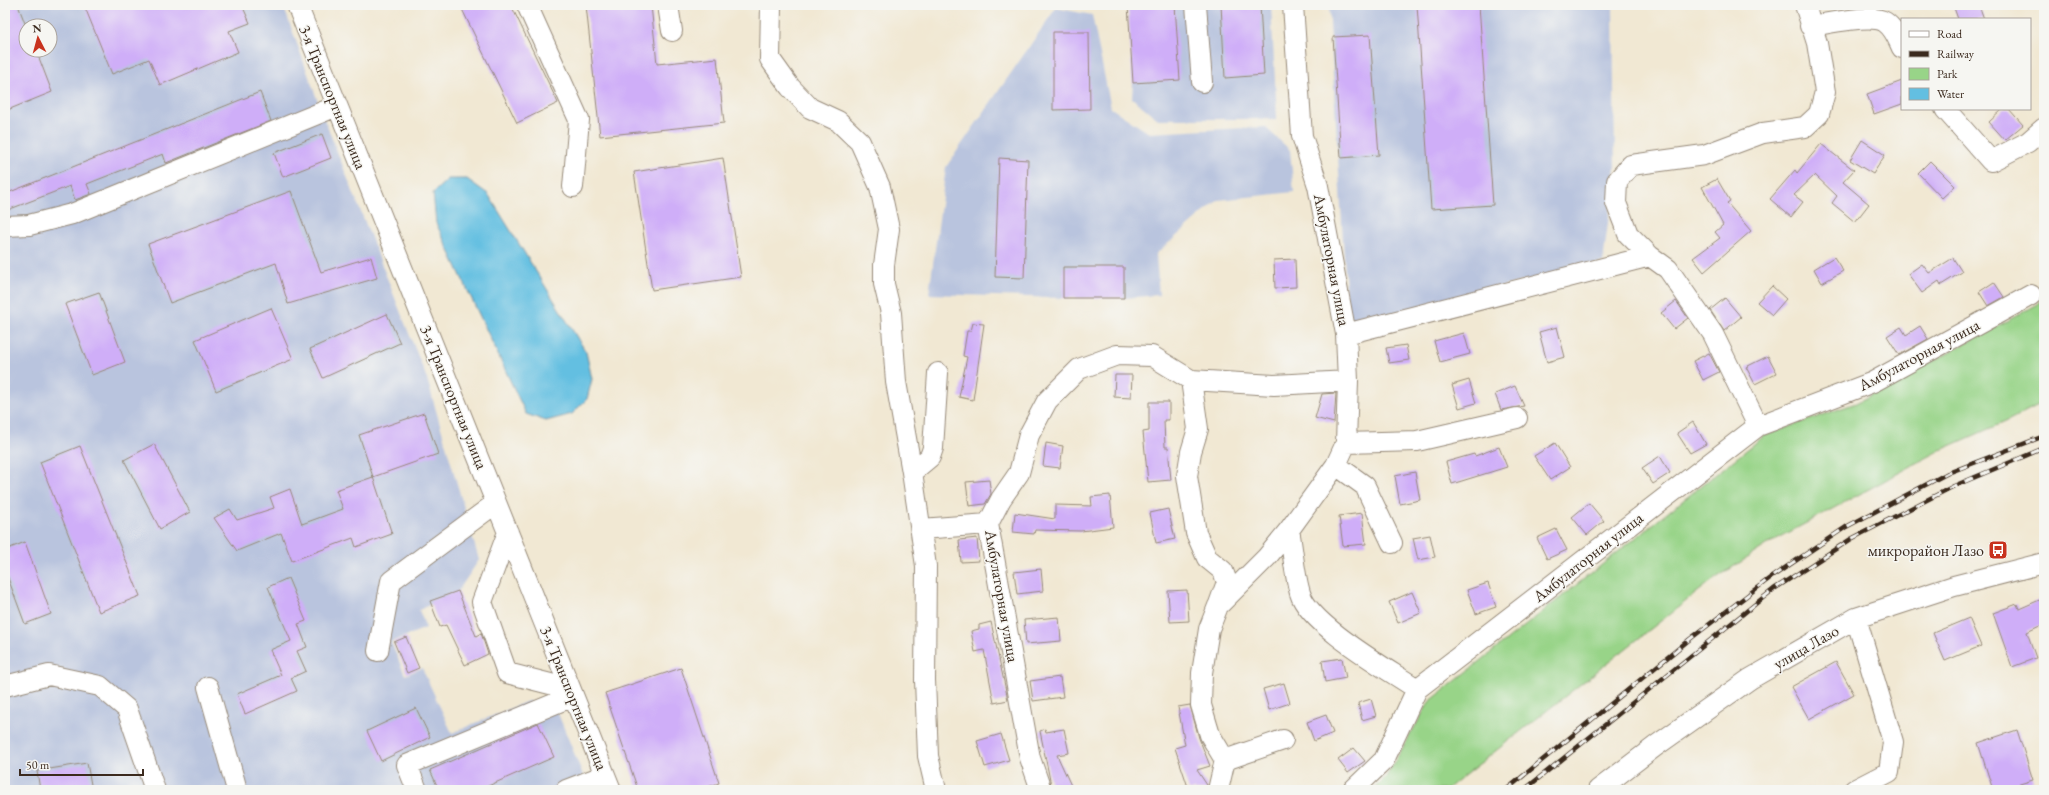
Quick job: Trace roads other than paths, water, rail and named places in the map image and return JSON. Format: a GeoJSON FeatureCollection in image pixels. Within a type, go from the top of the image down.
{"type":"FeatureCollection","features":[{"type":"Feature","properties":{"kind":"street","name":"3-я Транспортная улица"},"geometry":{"type":"LineString","coordinates":[[297,5],[608,783]]}},
{"type":"Feature","properties":{"kind":"street"},"geometry":{"type":"LineString","coordinates":[[527,5],[579,120],[573,187]]}},
{"type":"Feature","properties":{"kind":"street"},"geometry":{"type":"LineString","coordinates":[[668,5],[672,31]]}},
{"type":"Feature","properties":{"kind":"street"},"geometry":{"type":"LineString","coordinates":[[771,5],[770,58],[790,88],[810,108],[838,121],[860,142],[880,187],[889,229],[884,266],[884,284],[891,313],[896,382],[912,472],[926,566],[927,627],[925,680],[928,756],[936,790]]}},
{"type":"Feature","properties":{"kind":"street"},"geometry":{"type":"LineString","coordinates":[[1196,5],[1202,82]]}},
{"type":"Feature","properties":{"kind":"street","name":"Амбулаторная улица"},"geometry":{"type":"LineString","coordinates":[[1225,760],[1210,735],[1201,705],[1202,672],[1209,628],[1218,606],[1267,557],[1289,530],[1336,464],[1346,443],[1348,380],[1346,334],[1318,186],[1302,136],[1293,5]]}},
{"type":"Feature","properties":{"kind":"street"},"geometry":{"type":"LineString","coordinates":[[1758,426],[1713,334],[1668,269],[1650,256],[1628,234],[1616,203],[1618,181],[1631,165],[1704,155],[1763,133],[1805,127],[1819,114],[1825,92],[1817,43],[1810,26],[1805,5]]}},
{"type":"Feature","properties":{"kind":"street"},"geometry":{"type":"LineString","coordinates":[[1810,26],[1871,18],[1885,22],[1895,31],[1901,46]]}},
{"type":"Feature","properties":{"kind":"street"},"geometry":{"type":"LineString","coordinates":[[5,226],[29,225],[72,214],[337,106]]}},
{"type":"Feature","properties":{"kind":"street"},"geometry":{"type":"LineString","coordinates":[[1946,110],[1992,161],[2028,142],[2044,128]]}},
{"type":"Feature","properties":{"kind":"street","name":"Амбулаторная улица"},"geometry":{"type":"LineString","coordinates":[[1346,334],[1650,256]]}},
{"type":"Feature","properties":{"kind":"street","name":"Амбулаторная улица"},"geometry":{"type":"LineString","coordinates":[[1354,790],[1384,760],[1417,689],[1758,426],[1873,382],[2031,295]]}},
{"type":"Feature","properties":{"kind":"street","name":"Амбулаторная улица"},"geometry":{"type":"LineString","coordinates":[[1041,790],[1030,758],[988,524],[1001,499],[1019,473],[1029,435],[1047,401],[1079,369],[1117,355],[1152,356],[1191,380],[1274,385],[1348,380]]}},
{"type":"Feature","properties":{"kind":"street"},"geometry":{"type":"LineString","coordinates":[[912,472],[930,457],[933,448],[938,373]]}},
{"type":"Feature","properties":{"kind":"street"},"geometry":{"type":"LineString","coordinates":[[1191,380],[1198,429],[1191,452],[1187,476],[1196,533],[1207,558],[1223,571],[1226,582],[1218,606]]}},
{"type":"Feature","properties":{"kind":"street"},"geometry":{"type":"LineString","coordinates":[[1346,443],[1418,442],[1517,418]]}},
{"type":"Feature","properties":{"kind":"street"},"geometry":{"type":"LineString","coordinates":[[1336,464],[1365,486],[1392,543]]}},
{"type":"Feature","properties":{"kind":"street"},"geometry":{"type":"LineString","coordinates":[[378,651],[391,581],[496,504]]}},
{"type":"Feature","properties":{"kind":"street"},"geometry":{"type":"LineString","coordinates":[[921,529],[988,524]]}},
{"type":"Feature","properties":{"kind":"street"},"geometry":{"type":"LineString","coordinates":[[1289,530],[1300,594],[1310,610],[1337,637],[1417,689]]}},
{"type":"Feature","properties":{"kind":"street"},"geometry":{"type":"LineString","coordinates":[[508,532],[482,602],[507,673],[572,692]]}},
{"type":"Feature","properties":{"kind":"street","name":"улица Лазо"},"geometry":{"type":"LineString","coordinates":[[1598,790],[1650,750],[1750,679],[1856,618],[1954,586],[2044,563]]}},
{"type":"Feature","properties":{"kind":"street"},"geometry":{"type":"LineString","coordinates":[[1854,790],[1889,772],[1893,742],[1856,618]]}},
{"type":"Feature","properties":{"kind":"street"},"geometry":{"type":"LineString","coordinates":[[5,686],[49,675],[100,686],[127,709],[155,790]]}},
{"type":"Feature","properties":{"kind":"street"},"geometry":{"type":"LineString","coordinates":[[208,687],[237,790]]}},
{"type":"Feature","properties":{"kind":"street"},"geometry":{"type":"LineString","coordinates":[[417,790],[407,765],[572,692]]}},
{"type":"Feature","properties":{"kind":"street"},"geometry":{"type":"LineString","coordinates":[[1218,790],[1225,760],[1283,740]]}},
{"type":"Feature","properties":{"kind":"street"},"geometry":{"type":"LineString","coordinates":[[566,790],[608,783]]}},
{"type":"Feature","properties":{"kind":"water"},"geometry":{"type":"Polygon","coordinates":[[[448,179],[467,179],[488,194],[586,352],[592,379],[587,399],[572,414],[546,421],[526,414],[436,223],[433,193],[448,179]]]}},
{"type":"Feature","properties":{"kind":"railway"},"geometry":{"type":"LineString","coordinates":[[1506,790],[1690,639],[1770,578],[1846,527],[1948,473],[2044,436]]}},
{"type":"Feature","properties":{"kind":"railway"},"geometry":{"type":"LineString","coordinates":[[1524,790],[1774,589],[1851,539],[1954,486],[2044,448]]}},
{"type":"Feature","properties":{"kind":"place","name":"микрорайон Лазо"},"geometry":{"type":"Point","coordinates":[1998,550]}}]}
